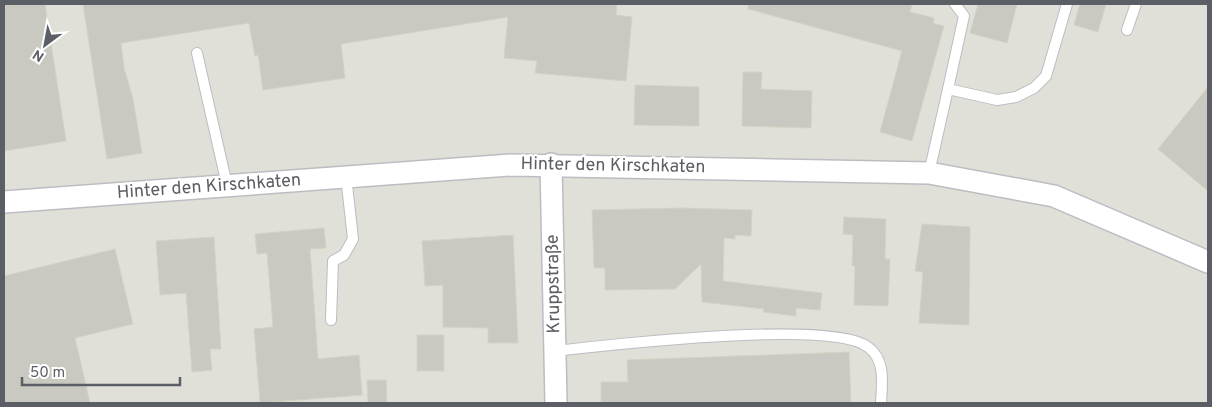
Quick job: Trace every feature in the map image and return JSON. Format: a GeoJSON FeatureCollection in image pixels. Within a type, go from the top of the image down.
{"type":"FeatureCollection","features":[{"type":"Feature","properties":{"kind":"street","name":"Hinter den Kirschkaten"},"geometry":{"type":"LineString","coordinates":[[4,202],[466,167],[551,164],[929,173],[1054,196],[1208,262]]}},
{"type":"Feature","properties":{"kind":"street","name":"Kruppstraße"},"geometry":{"type":"LineString","coordinates":[[551,164],[556,403]]}},
{"type":"Feature","properties":{"kind":"lane"},"geometry":{"type":"LineString","coordinates":[[929,173],[964,16],[955,4]]}},
{"type":"Feature","properties":{"kind":"lane"},"geometry":{"type":"LineString","coordinates":[[948,89],[998,100],[1016,97],[1034,88],[1046,76],[1067,4]]}},
{"type":"Feature","properties":{"kind":"lane"},"geometry":{"type":"LineString","coordinates":[[1127,30],[1136,4]]}},
{"type":"Feature","properties":{"kind":"lane"},"geometry":{"type":"LineString","coordinates":[[197,54],[227,185]]}},
{"type":"Feature","properties":{"kind":"lane"},"geometry":{"type":"LineString","coordinates":[[331,320],[333,261],[344,255],[353,239],[346,176]]}},
{"type":"Feature","properties":{"kind":"lane"},"geometry":{"type":"LineString","coordinates":[[555,351],[630,342],[798,333],[850,338],[868,346],[879,359],[882,373],[882,403]]}},
{"type":"Feature","properties":{"kind":"shaded area"},"geometry":{"type":"Polygon","coordinates":[[[4,4],[1208,4],[1208,403],[4,403],[4,4]]]}},
{"type":"Feature","properties":{"kind":"building"},"geometry":{"type":"Polygon","coordinates":[[[4,4],[45,4],[66,141],[4,151],[4,4]]]}},
{"type":"Feature","properties":{"kind":"building"},"geometry":{"type":"Polygon","coordinates":[[[83,4],[617,4],[616,15],[632,17],[626,81],[535,73],[537,61],[504,58],[508,17],[341,44],[345,78],[263,90],[258,55],[255,56],[249,23],[121,43],[124,68],[133,99],[142,153],[107,159],[83,4]]]}},
{"type":"Feature","properties":{"kind":"building"},"geometry":{"type":"Polygon","coordinates":[[[748,4],[912,4],[910,12],[934,18],[933,23],[944,26],[912,141],[880,132],[902,51],[748,9],[748,4]]]}},
{"type":"Feature","properties":{"kind":"building"},"geometry":{"type":"Polygon","coordinates":[[[978,4],[1017,4],[1007,43],[970,33],[978,4]]]}},
{"type":"Feature","properties":{"kind":"building"},"geometry":{"type":"Polygon","coordinates":[[[1080,4],[1106,4],[1098,32],[1074,25],[1080,4]]]}},
{"type":"Feature","properties":{"kind":"building"},"geometry":{"type":"Polygon","coordinates":[[[743,72],[762,72],[761,89],[812,91],[811,128],[742,126],[743,72]]]}},
{"type":"Feature","properties":{"kind":"building"},"geometry":{"type":"Polygon","coordinates":[[[635,85],[699,87],[699,126],[634,125],[635,85]]]}},
{"type":"Feature","properties":{"kind":"building"},"geometry":{"type":"Polygon","coordinates":[[[1208,87],[1208,191],[1158,149],[1208,87]]]}},
{"type":"Feature","properties":{"kind":"building"},"geometry":{"type":"Polygon","coordinates":[[[681,208],[752,210],[751,236],[735,235],[735,239],[724,238],[723,281],[822,293],[820,310],[796,308],[796,316],[763,312],[764,309],[702,302],[701,264],[675,289],[605,290],[605,268],[594,268],[592,210],[681,208]]]}},
{"type":"Feature","properties":{"kind":"building"},"geometry":{"type":"Polygon","coordinates":[[[844,217],[886,219],[885,259],[890,259],[888,306],[854,305],[855,266],[852,266],[853,235],[843,234],[844,217]]]}},
{"type":"Feature","properties":{"kind":"building"},"geometry":{"type":"Polygon","coordinates":[[[922,224],[970,227],[969,325],[919,323],[923,272],[915,271],[922,224]]]}},
{"type":"Feature","properties":{"kind":"building"},"geometry":{"type":"Polygon","coordinates":[[[324,228],[326,248],[310,249],[318,359],[359,355],[362,395],[260,403],[254,329],[273,327],[267,253],[257,254],[255,234],[324,228]]]}},
{"type":"Feature","properties":{"kind":"building"},"geometry":{"type":"Polygon","coordinates":[[[513,235],[518,343],[488,343],[488,328],[443,327],[443,285],[425,286],[422,241],[513,235]]]}},
{"type":"Feature","properties":{"kind":"building"},"geometry":{"type":"Polygon","coordinates":[[[214,237],[221,349],[210,349],[212,370],[192,372],[186,293],[160,295],[156,241],[214,237]]]}},
{"type":"Feature","properties":{"kind":"building"},"geometry":{"type":"Polygon","coordinates":[[[115,249],[133,324],[75,338],[90,403],[4,403],[4,276],[115,249]]]}},
{"type":"Feature","properties":{"kind":"building"},"geometry":{"type":"Polygon","coordinates":[[[417,335],[444,335],[444,371],[417,371],[417,335]]]}},
{"type":"Feature","properties":{"kind":"building"},"geometry":{"type":"Polygon","coordinates":[[[849,352],[851,403],[601,403],[601,382],[628,382],[627,360],[849,352]]]}},
{"type":"Feature","properties":{"kind":"building"},"geometry":{"type":"Polygon","coordinates":[[[367,380],[386,380],[387,402],[368,403],[367,380]]]}}]}
